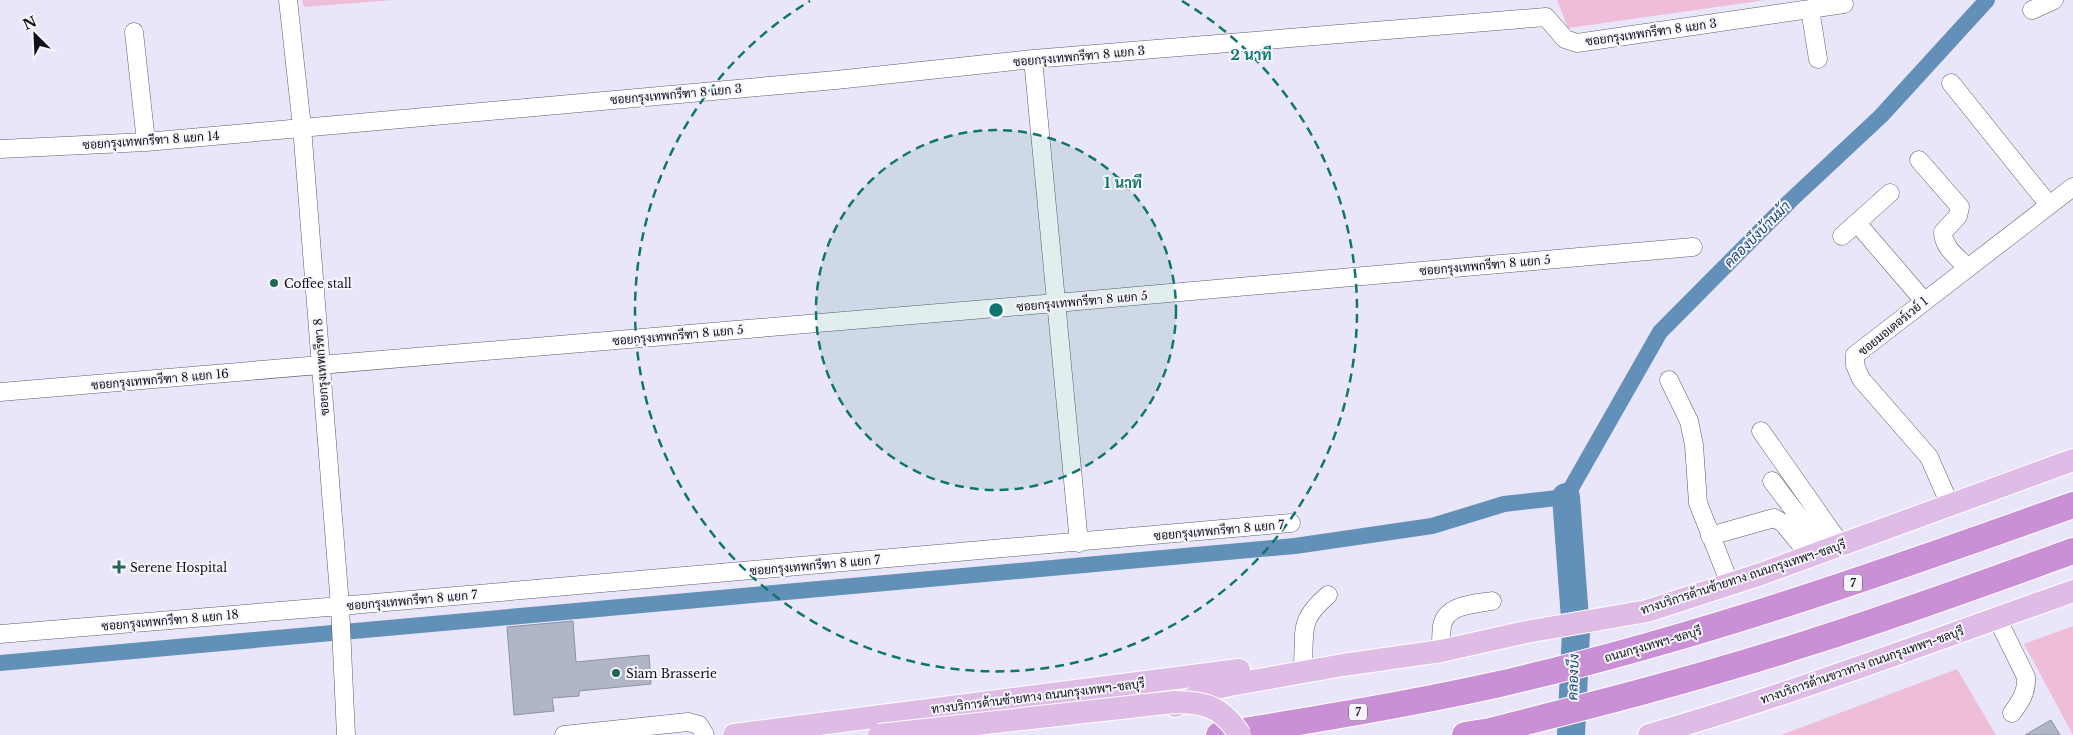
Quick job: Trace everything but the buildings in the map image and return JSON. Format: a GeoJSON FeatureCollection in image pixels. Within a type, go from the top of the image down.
{"type":"FeatureCollection","features":[{"type":"Feature","properties":{"kind":"highway","name":"ถนนกรุงเทพฯ-ชลบุรี"},"geometry":{"type":"LineString","coordinates":[[1219,735],[1341,715],[1496,684],[1630,651],[1891,570],[2073,505]]}},
{"type":"Feature","properties":{"kind":"highway"},"geometry":{"type":"LineString","coordinates":[[1478,733],[1645,692],[1806,644],[1877,621],[2073,551]]}},
{"type":"Feature","properties":{"kind":"main road","name":"ทางบริการด้านซ้ายทาง ถนนกรุงเทพฯ-ชลบุรี"},"geometry":{"type":"LineString","coordinates":[[960,735],[1174,706],[1216,688],[1441,651],[1526,632],[1647,611],[1730,584],[2073,460]]}},
{"type":"Feature","properties":{"kind":"main road","name":"ทางบริการด้านขวาทาง ถนนกรุงเทพฯ-ชลบุรี"},"geometry":{"type":"LineString","coordinates":[[1649,735],[1699,721],[1828,678],[2073,591]]}},
{"type":"Feature","properties":{"kind":"main road","name":"ทางบริการด้านซ้ายทาง ถนนกรุงเทพฯ-ชลบุรี"},"geometry":{"type":"LineString","coordinates":[[734,735],[1303,664],[1343,666]]}},
{"type":"Feature","properties":{"kind":"main road"},"geometry":{"type":"LineString","coordinates":[[879,735],[1166,703],[1192,702],[1205,704],[1219,711],[1229,719],[1240,735]]}},
{"type":"Feature","properties":{"kind":"street","name":"ซอยกรุงเทพกรีฑา 8"},"geometry":{"type":"LineString","coordinates":[[288,0],[302,127],[321,365],[340,611],[346,735]]}},
{"type":"Feature","properties":{"kind":"street"},"geometry":{"type":"LineString","coordinates":[[2032,10],[2054,0]]}},
{"type":"Feature","properties":{"kind":"street","name":"ซอยกรุงเทพกรีฑา 8 แยก 3"},"geometry":{"type":"LineString","coordinates":[[302,127],[836,80],[1545,8],[1565,39],[1577,43],[1844,4]]}},
{"type":"Feature","properties":{"kind":"street"},"geometry":{"type":"LineString","coordinates":[[1810,9],[1818,59]]}},
{"type":"Feature","properties":{"kind":"street"},"geometry":{"type":"LineString","coordinates":[[134,32],[146,142]]}},
{"type":"Feature","properties":{"kind":"street"},"geometry":{"type":"LineString","coordinates":[[1033,59],[1078,543]]}},
{"type":"Feature","properties":{"kind":"street"},"geometry":{"type":"LineString","coordinates":[[1951,84],[2049,205]]}},
{"type":"Feature","properties":{"kind":"street","name":"ซอยกรุงเทพกรีฑา 8 แยก 14"},"geometry":{"type":"LineString","coordinates":[[0,149],[146,142],[302,127]]}},
{"type":"Feature","properties":{"kind":"street"},"geometry":{"type":"LineString","coordinates":[[1919,160],[1960,207],[1958,216],[1943,232],[1943,239],[1947,247],[1967,267]]}},
{"type":"Feature","properties":{"kind":"street","name":"ซอยมอเตอร์เวย์ 1"},"geometry":{"type":"LineString","coordinates":[[1950,505],[1929,457],[1861,379],[1855,365],[1855,355],[1864,346],[2073,187]]}},
{"type":"Feature","properties":{"kind":"street"},"geometry":{"type":"LineString","coordinates":[[1842,236],[1890,192]]}},
{"type":"Feature","properties":{"kind":"street"},"geometry":{"type":"LineString","coordinates":[[1857,223],[1924,301]]}},
{"type":"Feature","properties":{"kind":"street","name":"ซอยกรุงเทพกรีฑา 8 แยก 5"},"geometry":{"type":"LineString","coordinates":[[321,365],[1693,247]]}},
{"type":"Feature","properties":{"kind":"street","name":"ซอยกรุงเทพกรีฑา 8 แยก 16"},"geometry":{"type":"LineString","coordinates":[[0,392],[321,365]]}},
{"type":"Feature","properties":{"kind":"street"},"geometry":{"type":"LineString","coordinates":[[1669,380],[1689,421],[1694,445],[1698,503],[1730,584]]}},
{"type":"Feature","properties":{"kind":"street"},"geometry":{"type":"LineString","coordinates":[[1761,431],[1825,550]]}},
{"type":"Feature","properties":{"kind":"street"},"geometry":{"type":"LineString","coordinates":[[1772,480],[1825,550]]}},
{"type":"Feature","properties":{"kind":"street"},"geometry":{"type":"LineString","coordinates":[[1710,536],[1774,518],[1825,550]]}},
{"type":"Feature","properties":{"kind":"street","name":"ซอยกรุงเทพกรีฑา 8 แยก 7"},"geometry":{"type":"LineString","coordinates":[[340,611],[1291,523]]}},
{"type":"Feature","properties":{"kind":"street"},"geometry":{"type":"LineString","coordinates":[[1303,664],[1307,619],[1312,609],[1328,596]]}},
{"type":"Feature","properties":{"kind":"street"},"geometry":{"type":"LineString","coordinates":[[1441,651],[1442,626],[1446,616],[1452,610],[1492,601]]}},
{"type":"Feature","properties":{"kind":"street","name":"ซอยกรุงเทพกรีฑา 8 แยก 18"},"geometry":{"type":"LineString","coordinates":[[0,634],[340,611]]}},
{"type":"Feature","properties":{"kind":"street"},"geometry":{"type":"LineString","coordinates":[[1997,618],[2026,677],[2023,698],[2012,713]]}},
{"type":"Feature","properties":{"kind":"street"},"geometry":{"type":"LineString","coordinates":[[564,735],[688,722],[699,725],[705,735]]}},
{"type":"Feature","properties":{"kind":"shaded area"},"geometry":{"type":"Polygon","coordinates":[[[302,0],[393,0],[304,7],[302,0]]]}},
{"type":"Feature","properties":{"kind":"shaded area"},"geometry":{"type":"Polygon","coordinates":[[[1557,0],[1766,0],[1568,28],[1557,0]]]}},
{"type":"Feature","properties":{"kind":"shaded area"},"geometry":{"type":"Polygon","coordinates":[[[2073,626],[2073,735],[2024,644],[2073,626]]]}},
{"type":"Feature","properties":{"kind":"shaded area"},"geometry":{"type":"Polygon","coordinates":[[[1957,669],[1996,735],[1781,735],[1957,669]]]}},
{"type":"Feature","properties":{"kind":"waterway","name":"คลองบึงบ้านม้า"},"geometry":{"type":"LineString","coordinates":[[0,663],[1295,546],[1432,526],[1504,504],[1566,497],[1660,332],[1790,201],[1881,116],[1987,0]]}},
{"type":"Feature","properties":{"kind":"waterway","name":"คลองบึง"},"geometry":{"type":"LineString","coordinates":[[1566,497],[1576,632],[1571,735]]}},
{"type":"Feature","properties":{"kind":"place","name":"Coffee stall"},"geometry":{"type":"Point","coordinates":[274,283]}},
{"type":"Feature","properties":{"kind":"place","name":"Serene Hospital"},"geometry":{"type":"Point","coordinates":[119,567]}},
{"type":"Feature","properties":{"kind":"place","name":"Siam Brasserie"},"geometry":{"type":"Point","coordinates":[616,673]}}]}
